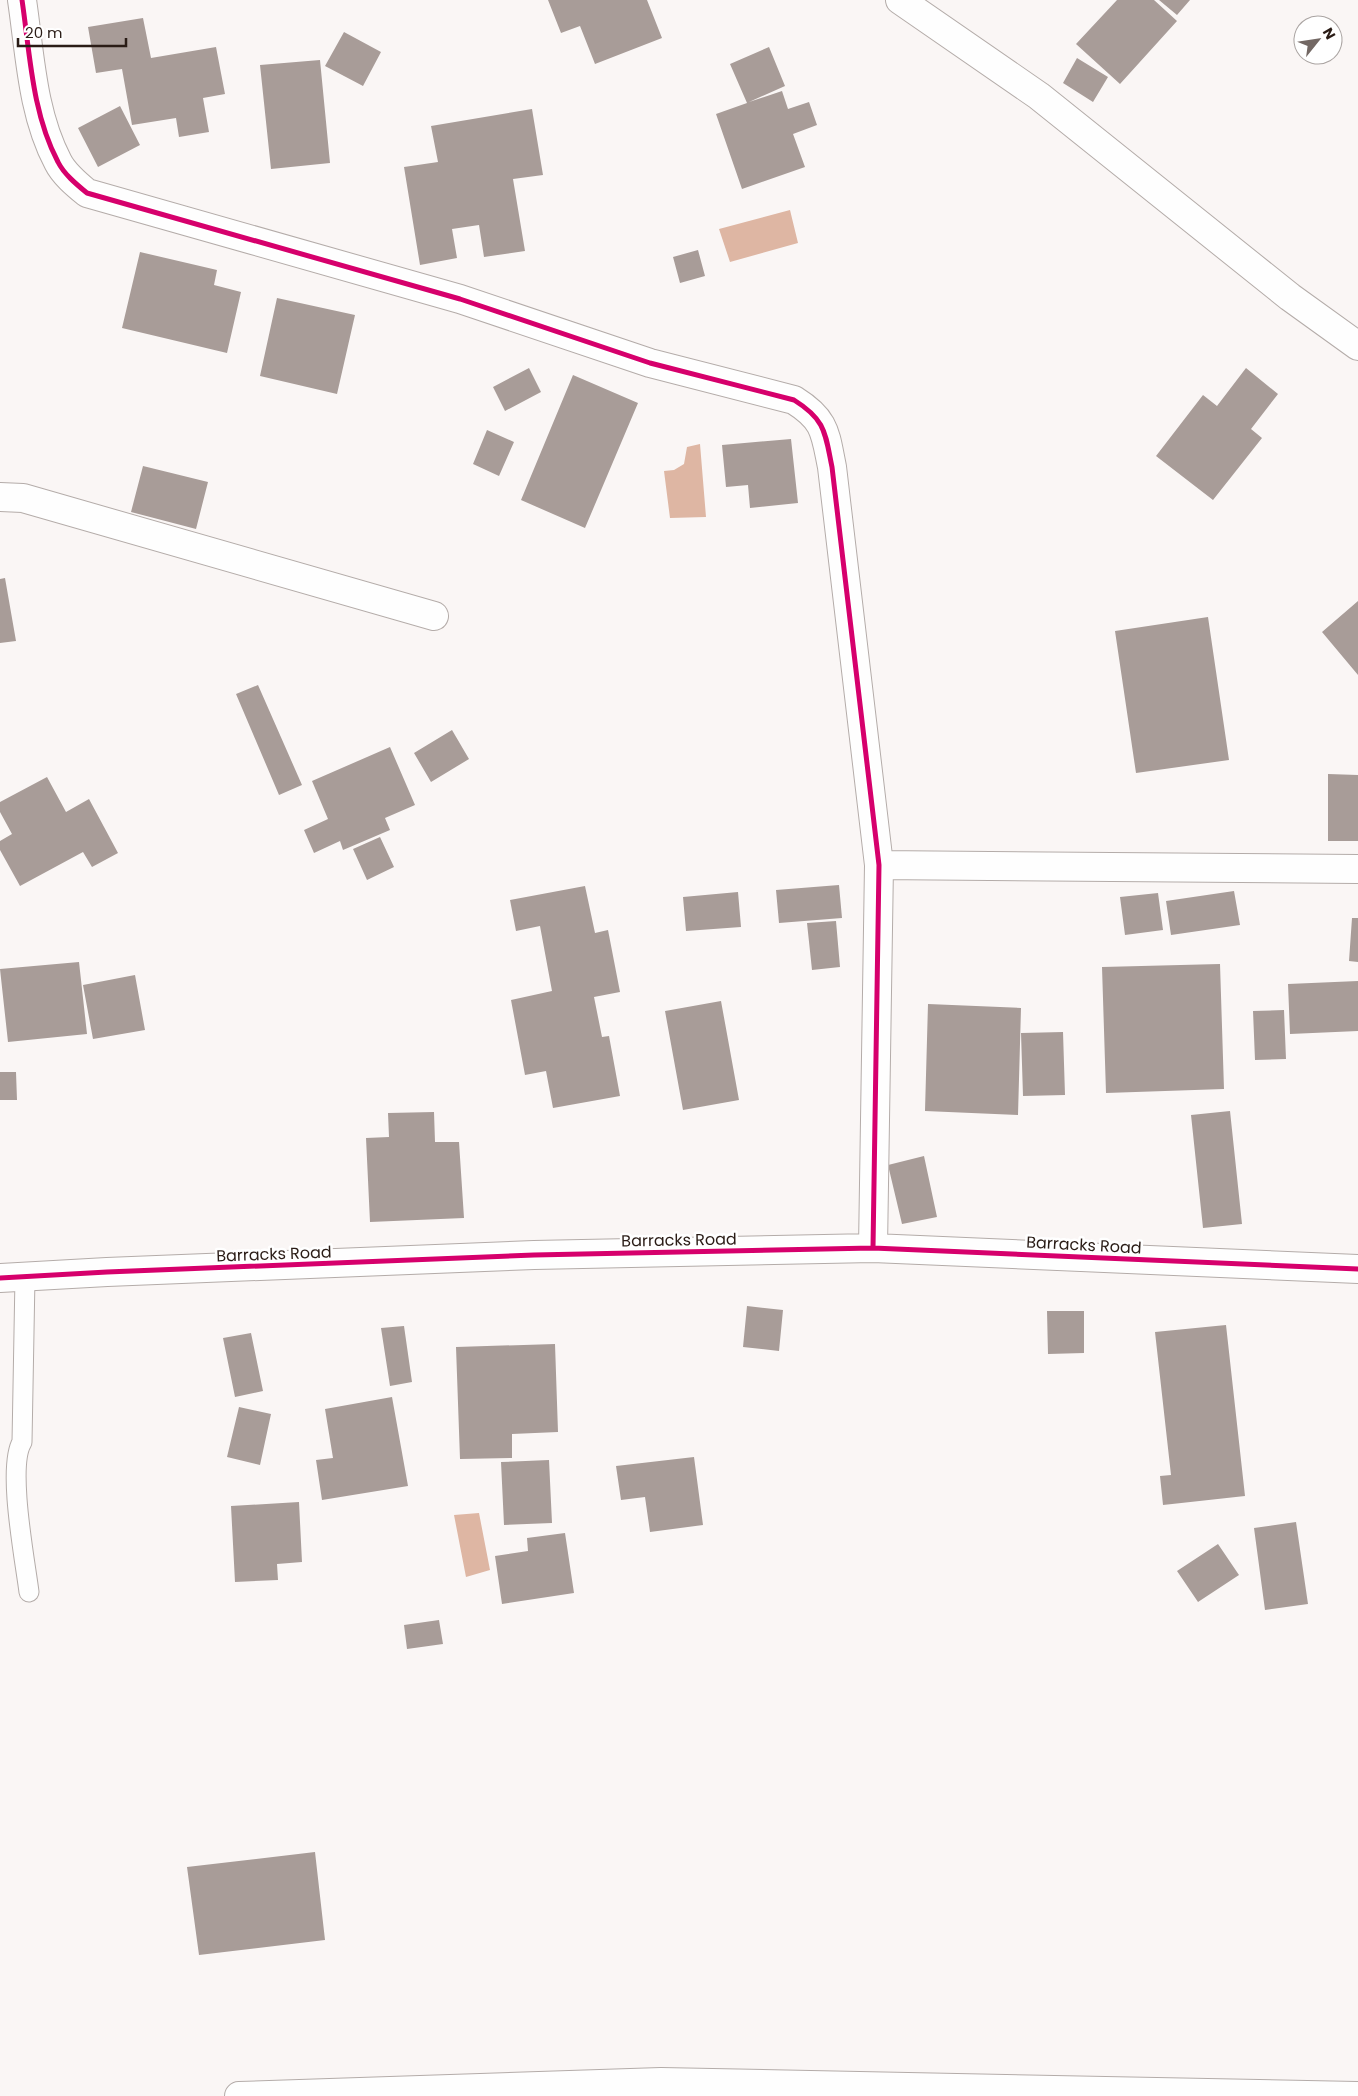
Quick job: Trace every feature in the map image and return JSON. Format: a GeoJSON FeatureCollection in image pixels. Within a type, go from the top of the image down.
{"type":"FeatureCollection","features":[{"type":"Feature","properties":{"kind":"street"},"geometry":{"type":"LineString","coordinates":[[22,0],[36,101],[58,162],[72,180],[87,193],[460,298],[650,362],[794,400],[811,411],[821,423],[832,468],[879,865],[873,1248]]}},
{"type":"Feature","properties":{"kind":"street"},"geometry":{"type":"LineString","coordinates":[[900,0],[1038,96],[1290,297],[1358,346]]}},
{"type":"Feature","properties":{"kind":"street"},"geometry":{"type":"LineString","coordinates":[[0,497],[23,498],[434,616]]}},
{"type":"Feature","properties":{"kind":"street"},"geometry":{"type":"LineString","coordinates":[[879,865],[1358,869]]}},
{"type":"Feature","properties":{"kind":"street","name":"Barracks Road"},"geometry":{"type":"LineString","coordinates":[[12,1278],[534,1256],[873,1248],[1358,1269]]}},
{"type":"Feature","properties":{"kind":"street"},"geometry":{"type":"LineString","coordinates":[[239,2096],[662,2089],[1357,2096]]}},
{"type":"Feature","properties":{"kind":"lane"},"geometry":{"type":"LineString","coordinates":[[12,1278],[22,1442],[17,1459],[18,1498],[29,1592]]}},
{"type":"Feature","properties":{"kind":"shaded area"},"geometry":{"type":"Polygon","coordinates":[[[790,210],[798,243],[730,262],[719,229],[790,210]]]}},
{"type":"Feature","properties":{"kind":"shaded area"},"geometry":{"type":"Polygon","coordinates":[[[700,444],[706,517],[670,518],[664,471],[674,470],[684,464],[687,447],[700,444]]]}},
{"type":"Feature","properties":{"kind":"shaded area"},"geometry":{"type":"Polygon","coordinates":[[[479,1513],[490,1570],[466,1577],[454,1515],[479,1513]]]}},
{"type":"Feature","properties":{"kind":"building"},"geometry":{"type":"Polygon","coordinates":[[[548,0],[647,0],[662,38],[595,64],[580,26],[561,33],[548,0]]]}},
{"type":"Feature","properties":{"kind":"building"},"geometry":{"type":"Polygon","coordinates":[[[1117,0],[1154,0],[1177,21],[1120,84],[1076,44],[1117,0]]]}},
{"type":"Feature","properties":{"kind":"building"},"geometry":{"type":"Polygon","coordinates":[[[1159,0],[1190,0],[1177,15],[1159,0]]]}},
{"type":"Feature","properties":{"kind":"building"},"geometry":{"type":"Polygon","coordinates":[[[143,18],[151,58],[216,47],[225,94],[203,98],[209,132],[179,137],[176,118],[132,125],[122,69],[96,73],[88,27],[143,18]]]}},
{"type":"Feature","properties":{"kind":"building"},"geometry":{"type":"Polygon","coordinates":[[[344,32],[381,52],[363,86],[325,66],[344,32]]]}},
{"type":"Feature","properties":{"kind":"building"},"geometry":{"type":"Polygon","coordinates":[[[769,47],[785,86],[749,102],[782,91],[788,109],[809,102],[817,125],[793,134],[805,167],[742,189],[716,114],[747,103],[730,64],[769,47]]]}},
{"type":"Feature","properties":{"kind":"building"},"geometry":{"type":"Polygon","coordinates":[[[1077,58],[1108,77],[1093,102],[1063,83],[1077,58]]]}},
{"type":"Feature","properties":{"kind":"building"},"geometry":{"type":"Polygon","coordinates":[[[320,60],[330,163],[271,169],[260,65],[320,60]]]}},
{"type":"Feature","properties":{"kind":"building"},"geometry":{"type":"Polygon","coordinates":[[[120,106],[140,145],[98,167],[78,128],[120,106]]]}},
{"type":"Feature","properties":{"kind":"building"},"geometry":{"type":"Polygon","coordinates":[[[532,109],[543,175],[513,179],[525,251],[484,257],[479,225],[452,229],[457,258],[420,265],[404,167],[438,162],[431,126],[532,109]]]}},
{"type":"Feature","properties":{"kind":"building"},"geometry":{"type":"Polygon","coordinates":[[[698,250],[705,276],[680,283],[673,257],[698,250]]]}},
{"type":"Feature","properties":{"kind":"building"},"geometry":{"type":"Polygon","coordinates":[[[140,252],[217,270],[214,285],[241,292],[227,353],[122,328],[140,252]]]}},
{"type":"Feature","properties":{"kind":"building"},"geometry":{"type":"Polygon","coordinates":[[[277,298],[355,315],[337,394],[260,376],[277,298]]]}},
{"type":"Feature","properties":{"kind":"building"},"geometry":{"type":"Polygon","coordinates":[[[529,368],[541,392],[505,411],[493,387],[529,368]]]}},
{"type":"Feature","properties":{"kind":"building"},"geometry":{"type":"Polygon","coordinates":[[[1246,368],[1278,394],[1251,429],[1262,438],[1213,500],[1156,456],[1203,395],[1217,406],[1246,368]]]}},
{"type":"Feature","properties":{"kind":"building"},"geometry":{"type":"Polygon","coordinates":[[[573,375],[638,403],[585,528],[521,500],[573,375]]]}},
{"type":"Feature","properties":{"kind":"building"},"geometry":{"type":"Polygon","coordinates":[[[487,430],[514,442],[499,476],[473,464],[487,430]]]}},
{"type":"Feature","properties":{"kind":"building"},"geometry":{"type":"Polygon","coordinates":[[[791,439],[798,503],[750,508],[748,485],[726,487],[722,445],[791,439]]]}},
{"type":"Feature","properties":{"kind":"building"},"geometry":{"type":"Polygon","coordinates":[[[143,466],[208,482],[196,529],[131,512],[143,466]]]}},
{"type":"Feature","properties":{"kind":"building"},"geometry":{"type":"Polygon","coordinates":[[[5,578],[16,641],[0,643],[0,579],[5,578]]]}},
{"type":"Feature","properties":{"kind":"building"},"geometry":{"type":"Polygon","coordinates":[[[1358,601],[1358,675],[1322,632],[1358,601]]]}},
{"type":"Feature","properties":{"kind":"building"},"geometry":{"type":"Polygon","coordinates":[[[1208,617],[1229,760],[1136,773],[1115,631],[1208,617]]]}},
{"type":"Feature","properties":{"kind":"building"},"geometry":{"type":"Polygon","coordinates":[[[258,685],[302,785],[279,795],[236,694],[258,685]]]}},
{"type":"Feature","properties":{"kind":"building"},"geometry":{"type":"Polygon","coordinates":[[[452,730],[469,759],[431,782],[414,753],[452,730]]]}},
{"type":"Feature","properties":{"kind":"building"},"geometry":{"type":"Polygon","coordinates":[[[390,747],[415,805],[385,818],[390,830],[343,850],[340,841],[314,853],[304,830],[328,819],[312,781],[390,747]]]}},
{"type":"Feature","properties":{"kind":"building"},"geometry":{"type":"Polygon","coordinates":[[[1328,774],[1358,775],[1358,841],[1328,841],[1328,774]]]}},
{"type":"Feature","properties":{"kind":"building"},"geometry":{"type":"Polygon","coordinates":[[[47,777],[66,812],[89,799],[118,853],[92,867],[83,852],[20,886],[0,850],[0,841],[12,834],[0,812],[0,802],[47,777]]]}},
{"type":"Feature","properties":{"kind":"building"},"geometry":{"type":"Polygon","coordinates":[[[380,837],[394,867],[367,880],[353,849],[380,837]]]}},
{"type":"Feature","properties":{"kind":"building"},"geometry":{"type":"Polygon","coordinates":[[[839,885],[842,918],[779,923],[776,890],[839,885]]]}},
{"type":"Feature","properties":{"kind":"building"},"geometry":{"type":"Polygon","coordinates":[[[585,886],[595,933],[608,930],[620,992],[594,997],[602,1037],[609,1036],[620,1096],[553,1108],[546,1071],[525,1075],[511,1000],[552,991],[540,926],[516,931],[510,900],[585,886]]]}},
{"type":"Feature","properties":{"kind":"building"},"geometry":{"type":"Polygon","coordinates":[[[1234,891],[1240,925],[1171,935],[1166,901],[1234,891]]]}},
{"type":"Feature","properties":{"kind":"building"},"geometry":{"type":"Polygon","coordinates":[[[738,892],[741,927],[686,931],[683,897],[738,892]]]}},
{"type":"Feature","properties":{"kind":"building"},"geometry":{"type":"Polygon","coordinates":[[[1158,893],[1163,930],[1125,935],[1120,897],[1158,893]]]}},
{"type":"Feature","properties":{"kind":"building"},"geometry":{"type":"Polygon","coordinates":[[[1352,918],[1358,918],[1358,962],[1349,961],[1352,918]]]}},
{"type":"Feature","properties":{"kind":"building"},"geometry":{"type":"Polygon","coordinates":[[[836,921],[840,967],[812,970],[807,923],[836,921]]]}},
{"type":"Feature","properties":{"kind":"building"},"geometry":{"type":"Polygon","coordinates":[[[79,962],[87,1034],[8,1042],[0,969],[79,962]]]}},
{"type":"Feature","properties":{"kind":"building"},"geometry":{"type":"Polygon","coordinates":[[[1220,964],[1224,1089],[1106,1093],[1102,967],[1220,964]]]}},
{"type":"Feature","properties":{"kind":"building"},"geometry":{"type":"Polygon","coordinates":[[[135,975],[145,1030],[93,1039],[83,985],[135,975]]]}},
{"type":"Feature","properties":{"kind":"building"},"geometry":{"type":"Polygon","coordinates":[[[1358,981],[1358,1031],[1290,1034],[1288,984],[1358,981]]]}},
{"type":"Feature","properties":{"kind":"building"},"geometry":{"type":"Polygon","coordinates":[[[721,1001],[739,1100],[683,1110],[665,1011],[721,1001]]]}},
{"type":"Feature","properties":{"kind":"building"},"geometry":{"type":"Polygon","coordinates":[[[928,1004],[1021,1008],[1018,1115],[925,1111],[928,1004]]]}},
{"type":"Feature","properties":{"kind":"building"},"geometry":{"type":"Polygon","coordinates":[[[1284,1010],[1286,1059],[1255,1060],[1253,1011],[1284,1010]]]}},
{"type":"Feature","properties":{"kind":"building"},"geometry":{"type":"Polygon","coordinates":[[[1063,1032],[1065,1095],[1023,1096],[1021,1033],[1063,1032]]]}},
{"type":"Feature","properties":{"kind":"building"},"geometry":{"type":"Polygon","coordinates":[[[0,1072],[16,1072],[17,1100],[0,1100],[0,1072]]]}},
{"type":"Feature","properties":{"kind":"building"},"geometry":{"type":"Polygon","coordinates":[[[1230,1111],[1242,1224],[1203,1228],[1191,1115],[1230,1111]]]}},
{"type":"Feature","properties":{"kind":"building"},"geometry":{"type":"Polygon","coordinates":[[[434,1112],[435,1142],[459,1142],[464,1218],[370,1222],[366,1138],[389,1137],[388,1113],[434,1112]]]}},
{"type":"Feature","properties":{"kind":"building"},"geometry":{"type":"Polygon","coordinates":[[[924,1156],[937,1217],[902,1224],[888,1165],[924,1156]]]}},
{"type":"Feature","properties":{"kind":"building"},"geometry":{"type":"Polygon","coordinates":[[[747,1306],[783,1310],[779,1351],[743,1347],[747,1306]]]}},
{"type":"Feature","properties":{"kind":"building"},"geometry":{"type":"Polygon","coordinates":[[[1047,1311],[1084,1311],[1084,1353],[1048,1354],[1047,1311]]]}},
{"type":"Feature","properties":{"kind":"building"},"geometry":{"type":"Polygon","coordinates":[[[1226,1325],[1245,1496],[1163,1505],[1160,1476],[1171,1475],[1155,1332],[1226,1325]]]}},
{"type":"Feature","properties":{"kind":"building"},"geometry":{"type":"Polygon","coordinates":[[[404,1326],[412,1382],[390,1386],[381,1328],[404,1326]]]}},
{"type":"Feature","properties":{"kind":"building"},"geometry":{"type":"Polygon","coordinates":[[[251,1333],[263,1391],[235,1397],[223,1338],[251,1333]]]}},
{"type":"Feature","properties":{"kind":"building"},"geometry":{"type":"Polygon","coordinates":[[[555,1344],[558,1432],[512,1434],[512,1458],[460,1459],[456,1347],[555,1344]]]}},
{"type":"Feature","properties":{"kind":"building"},"geometry":{"type":"Polygon","coordinates":[[[392,1397],[408,1486],[322,1500],[316,1460],[333,1458],[325,1409],[392,1397]]]}},
{"type":"Feature","properties":{"kind":"building"},"geometry":{"type":"Polygon","coordinates":[[[239,1407],[271,1414],[260,1465],[227,1457],[239,1407]]]}},
{"type":"Feature","properties":{"kind":"building"},"geometry":{"type":"Polygon","coordinates":[[[694,1457],[703,1525],[650,1532],[645,1497],[621,1500],[616,1466],[694,1457]]]}},
{"type":"Feature","properties":{"kind":"building"},"geometry":{"type":"Polygon","coordinates":[[[549,1460],[552,1523],[504,1525],[501,1462],[549,1460]]]}},
{"type":"Feature","properties":{"kind":"building"},"geometry":{"type":"Polygon","coordinates":[[[299,1502],[302,1562],[277,1564],[278,1580],[235,1582],[231,1506],[299,1502]]]}},
{"type":"Feature","properties":{"kind":"building"},"geometry":{"type":"Polygon","coordinates":[[[1296,1522],[1308,1604],[1265,1610],[1254,1528],[1296,1522]]]}},
{"type":"Feature","properties":{"kind":"building"},"geometry":{"type":"Polygon","coordinates":[[[565,1533],[574,1593],[502,1604],[495,1556],[528,1551],[527,1538],[565,1533]]]}},
{"type":"Feature","properties":{"kind":"building"},"geometry":{"type":"Polygon","coordinates":[[[1218,1544],[1239,1575],[1198,1602],[1177,1571],[1218,1544]]]}},
{"type":"Feature","properties":{"kind":"building"},"geometry":{"type":"Polygon","coordinates":[[[439,1620],[443,1644],[407,1649],[404,1625],[439,1620]]]}},
{"type":"Feature","properties":{"kind":"building"},"geometry":{"type":"Polygon","coordinates":[[[315,1852],[325,1940],[199,1955],[187,1867],[315,1852]]]}},
{"type":"Feature","properties":{"kind":"cycle path"},"geometry":{"type":"LineString","coordinates":[[22,0],[33,83],[49,143],[64,171],[87,193],[460,299],[650,363],[794,400],[805,407],[818,421],[825,436],[832,467],[879,865],[873,1248]]}},
{"type":"Feature","properties":{"kind":"cycle path"},"geometry":{"type":"LineString","coordinates":[[0,1278],[534,1255],[873,1248],[1358,1269]]}}]}
